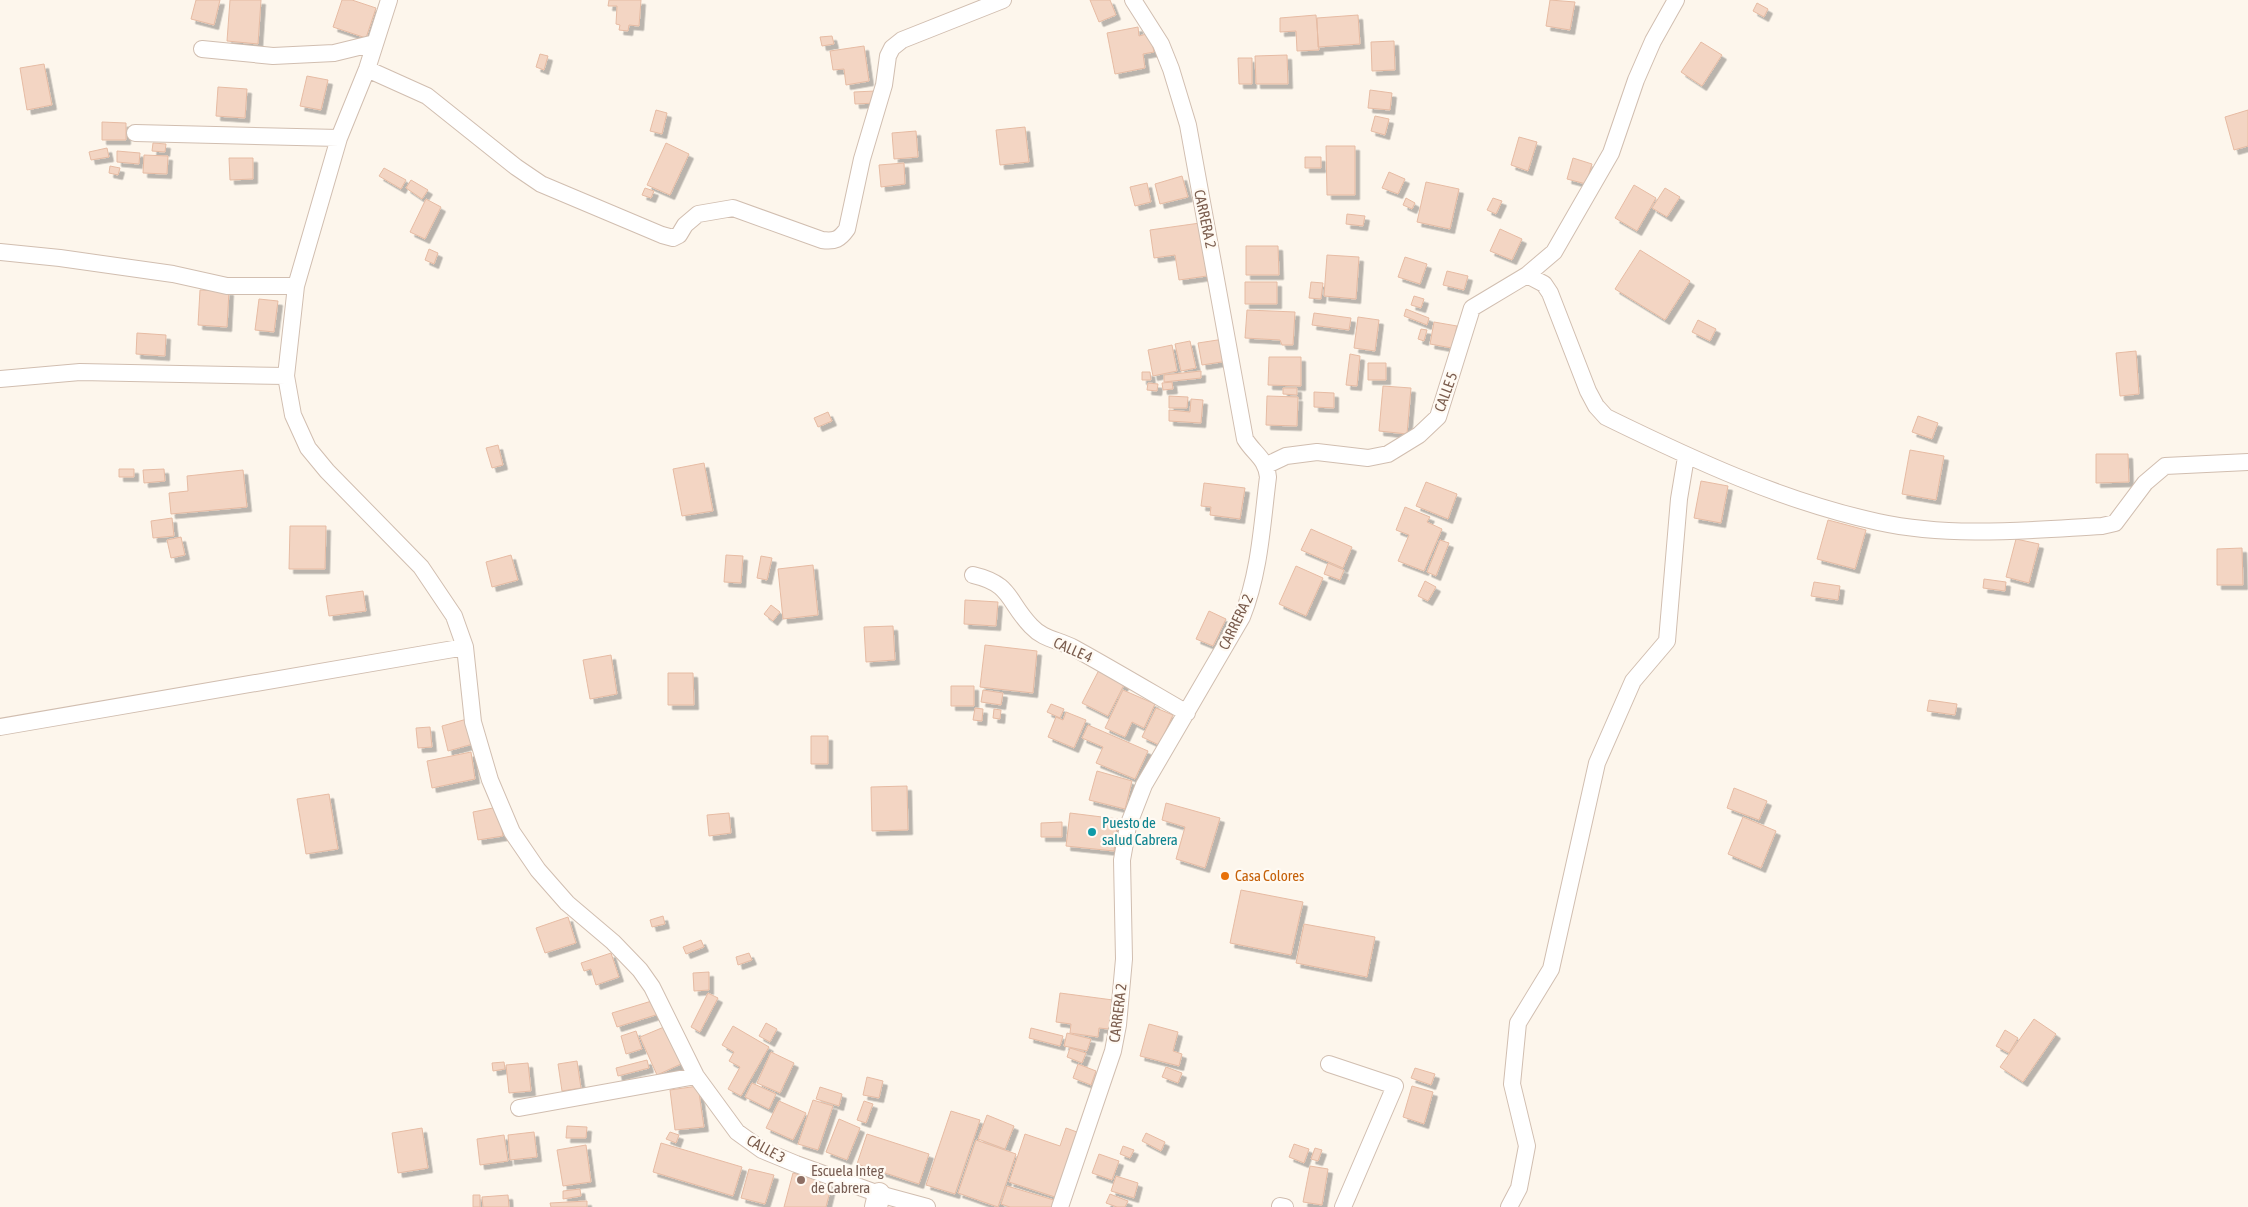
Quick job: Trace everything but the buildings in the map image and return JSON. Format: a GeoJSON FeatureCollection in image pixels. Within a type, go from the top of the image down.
{"type":"FeatureCollection","features":[{"type":"Feature","properties":{"kind":"street","name":"CALLE 3"},"geometry":{"type":"LineString","coordinates":[[389,0],[367,70],[339,138],[296,286],[286,376],[292,415],[308,448],[327,471],[421,567],[454,616],[465,647],[473,722],[490,780],[512,832],[538,870],[566,903],[613,942],[640,970],[652,987],[696,1076],[737,1132],[762,1150],[877,1201],[927,1207]]}},
{"type":"Feature","properties":{"kind":"street"},"geometry":{"type":"LineString","coordinates":[[367,70],[427,96],[516,168],[541,184],[662,235],[673,238],[679,236],[685,226],[698,214],[733,208],[822,240],[833,242],[841,238],[847,228],[862,159],[878,108],[888,56],[892,48],[902,40],[1003,0]]}},
{"type":"Feature","properties":{"kind":"street","name":"CARRERA 2"},"geometry":{"type":"LineString","coordinates":[[1060,1207],[1113,1051],[1118,1025],[1124,959],[1122,860],[1128,826],[1144,785],[1242,617],[1252,592],[1258,563],[1268,477],[1267,465],[1251,449],[1245,439],[1188,125],[1171,69],[1161,44],[1133,0]]}},
{"type":"Feature","properties":{"kind":"street","name":"CALLE 5"},"geometry":{"type":"LineString","coordinates":[[1267,465],[1286,456],[1317,452],[1368,458],[1388,454],[1419,435],[1438,416],[1472,308],[1527,275],[1554,252],[1611,153],[1636,80],[1653,41],[1676,0]]}},
{"type":"Feature","properties":{"kind":"street"},"geometry":{"type":"LineString","coordinates":[[202,48],[273,56],[334,53],[376,43]]}},
{"type":"Feature","properties":{"kind":"street"},"geometry":{"type":"LineString","coordinates":[[135,133],[339,138]]}},
{"type":"Feature","properties":{"kind":"street"},"geometry":{"type":"LineString","coordinates":[[0,252],[60,258],[173,274],[227,286],[296,286]]}},
{"type":"Feature","properties":{"kind":"street"},"geometry":{"type":"LineString","coordinates":[[1527,275],[1544,284],[1550,293],[1588,391],[1596,406],[1606,416],[1686,456],[1739,479],[1879,522],[1970,532],[2115,524],[2145,483],[2165,466],[2248,462]]}},
{"type":"Feature","properties":{"kind":"street"},"geometry":{"type":"LineString","coordinates":[[0,379],[80,372],[286,376]]}},
{"type":"Feature","properties":{"kind":"street"},"geometry":{"type":"LineString","coordinates":[[1509,1207],[1519,1188],[1527,1146],[1512,1084],[1518,1024],[1551,969],[1597,763],[1632,681],[1667,641],[1679,499],[1686,456]]}},
{"type":"Feature","properties":{"kind":"street","name":"CALLE 4"},"geometry":{"type":"LineString","coordinates":[[973,575],[988,579],[1006,591],[1030,625],[1045,638],[1067,644],[1187,713]]}},
{"type":"Feature","properties":{"kind":"street"},"geometry":{"type":"LineString","coordinates":[[0,727],[465,647]]}},
{"type":"Feature","properties":{"kind":"street"},"geometry":{"type":"LineString","coordinates":[[1329,1064],[1395,1086],[1343,1207]]}},
{"type":"Feature","properties":{"kind":"street"},"geometry":{"type":"LineString","coordinates":[[519,1108],[696,1076]]}},
{"type":"Feature","properties":{"kind":"place","name":"Puesto de salud Cabrera"},"geometry":{"type":"Point","coordinates":[1092,832]}},
{"type":"Feature","properties":{"kind":"place","name":"Casa Colores"},"geometry":{"type":"Point","coordinates":[1225,876]}},
{"type":"Feature","properties":{"kind":"place","name":"Escuela Integ de Cabrera"},"geometry":{"type":"Point","coordinates":[801,1180]}}]}
